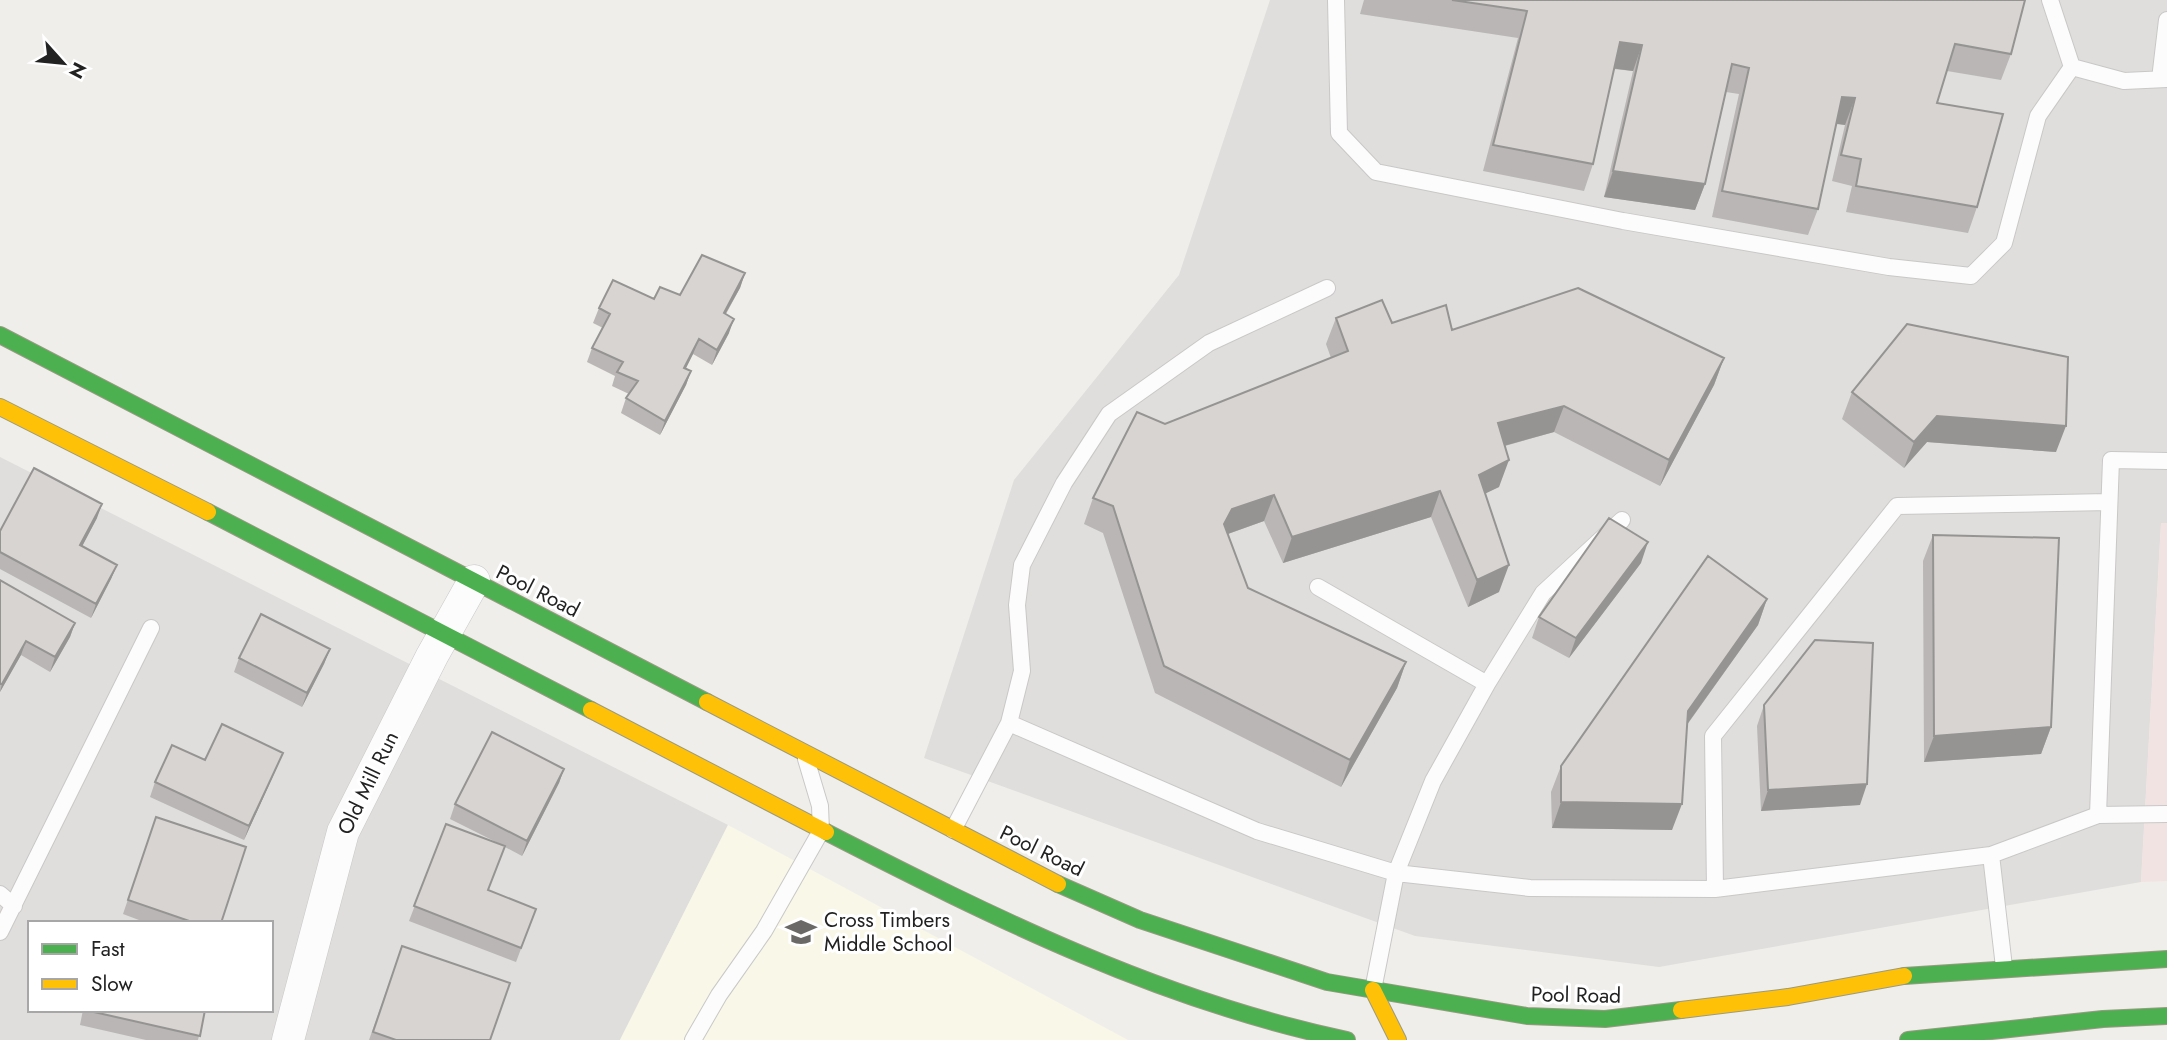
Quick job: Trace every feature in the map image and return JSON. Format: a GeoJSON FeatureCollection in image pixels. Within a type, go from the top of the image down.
{"type":"FeatureCollection","features":[{"type":"Feature","properties":{"kind":"main road","name":"Pool Road"},"geometry":{"type":"LineString","coordinates":[[3,343],[474,582],[1039,874],[1140,920],[1326,982],[1527,1016],[1605,1019],[1761,1001],[1918,973],[2167,958]]}},
{"type":"Feature","properties":{"kind":"main road"},"geometry":{"type":"LineString","coordinates":[[0,407],[445,632],[821,831],[995,917],[1120,972],[1312,1037],[1346,1040]]}},
{"type":"Feature","properties":{"kind":"main road"},"geometry":{"type":"LineString","coordinates":[[2004,967],[2007,991]]}},
{"type":"Feature","properties":{"kind":"main road"},"geometry":{"type":"LineString","coordinates":[[1353,1005],[1373,990],[1398,1040]]}},
{"type":"Feature","properties":{"kind":"main road"},"geometry":{"type":"LineString","coordinates":[[1908,1040],[2013,1028],[2167,1016]]}},
{"type":"Feature","properties":{"kind":"main road"},"geometry":{"type":"LineString","coordinates":[[1312,1037],[1333,1019]]}},
{"type":"Feature","properties":{"kind":"street","name":"Old Mill Run"},"geometry":{"type":"LineString","coordinates":[[288,1040],[342,832],[445,632],[474,582]]}},
{"type":"Feature","properties":{"kind":"lane"},"geometry":{"type":"LineString","coordinates":[[1336,0],[1339,133],[1376,172],[1623,222],[1889,267],[1971,276],[2004,243],[2038,116],[2072,66]]}},
{"type":"Feature","properties":{"kind":"lane"},"geometry":{"type":"LineString","coordinates":[[2050,0],[2072,66]]}},
{"type":"Feature","properties":{"kind":"lane"},"geometry":{"type":"LineString","coordinates":[[2072,66],[2124,81],[2163,79],[2167,20]]}},
{"type":"Feature","properties":{"kind":"lane"},"geometry":{"type":"LineString","coordinates":[[953,830],[1009,723],[1023,671],[1017,605],[1021,565],[1064,483],[1109,414],[1209,343],[1327,288]]}},
{"type":"Feature","properties":{"kind":"lane"},"geometry":{"type":"LineString","coordinates":[[2098,815],[2110,460],[2167,461]]}},
{"type":"Feature","properties":{"kind":"lane"},"geometry":{"type":"LineString","coordinates":[[1715,889],[1713,736],[1897,506],[2109,502]]}},
{"type":"Feature","properties":{"kind":"lane"},"geometry":{"type":"LineString","coordinates":[[1373,990],[1396,873],[1433,781],[1486,684],[1543,593],[1622,520]]}},
{"type":"Feature","properties":{"kind":"lane"},"geometry":{"type":"LineString","coordinates":[[1318,587],[1486,684]]}},
{"type":"Feature","properties":{"kind":"lane"},"geometry":{"type":"LineString","coordinates":[[0,932],[151,628]]}},
{"type":"Feature","properties":{"kind":"lane"},"geometry":{"type":"LineString","coordinates":[[1009,723],[1257,831],[1396,873],[1530,888],[1715,889],[1991,855],[2098,815],[2167,814]]}},
{"type":"Feature","properties":{"kind":"lane"},"geometry":{"type":"LineString","coordinates":[[693,1040],[719,995],[764,931],[821,831],[820,807],[804,753]]}},
{"type":"Feature","properties":{"kind":"lane"},"geometry":{"type":"LineString","coordinates":[[1991,855],[2004,967]]}},
{"type":"Feature","properties":{"kind":"lane"},"geometry":{"type":"LineString","coordinates":[[0,894],[14,905]]}},
{"type":"Feature","properties":{"kind":"shaded area"},"geometry":{"type":"Polygon","coordinates":[[[1270,0],[2167,0],[2167,523],[2161,524],[2141,882],[1659,967],[1415,936],[924,758],[1014,480],[1179,275],[1270,0]]]}},
{"type":"Feature","properties":{"kind":"shaded area"},"geometry":{"type":"Polygon","coordinates":[[[0,457],[728,825],[620,1040],[0,1040],[0,457]]]}},
{"type":"Feature","properties":{"kind":"shaded area"},"geometry":{"type":"Polygon","coordinates":[[[2161,523],[2167,523],[2167,881],[2141,882],[2161,523]]]}},
{"type":"Feature","properties":{"kind":"shaded area","name":"Cross Timbers Middle School"},"geometry":{"type":"Polygon","coordinates":[[[728,825],[1128,1040],[620,1040],[728,825]]]}},
{"type":"Feature","properties":{"kind":"building"},"geometry":{"type":"Polygon","coordinates":[[[1452,0],[2025,0],[2011,54],[1955,44],[1937,103],[2003,114],[1977,207],[1856,186],[1861,159],[1841,155],[1855,98],[1842,97],[1818,209],[1722,191],[1749,68],[1732,64],[1705,184],[1613,171],[1642,45],[1620,42],[1593,164],[1493,145],[1527,11],[1452,0]]]}},
{"type":"Feature","properties":{"kind":"building"},"geometry":{"type":"Polygon","coordinates":[[[702,255],[745,273],[724,313],[734,319],[717,350],[699,339],[684,368],[691,371],[665,421],[626,398],[638,381],[617,372],[623,362],[592,348],[610,314],[599,308],[613,280],[654,299],[660,287],[680,295],[702,255]]]}},
{"type":"Feature","properties":{"kind":"building"},"geometry":{"type":"Polygon","coordinates":[[[1578,288],[1724,358],[1669,460],[1564,406],[1498,423],[1509,460],[1479,475],[1509,565],[1477,580],[1440,491],[1292,537],[1274,495],[1232,509],[1224,524],[1248,588],[1406,662],[1350,760],[1164,666],[1113,506],[1093,498],[1137,412],[1165,424],[1348,351],[1336,318],[1382,300],[1392,323],[1446,305],[1452,330],[1578,288]]]}},
{"type":"Feature","properties":{"kind":"building"},"geometry":{"type":"Polygon","coordinates":[[[1907,324],[2068,357],[2066,426],[1937,416],[1914,442],[1852,392],[1907,324]]]}},
{"type":"Feature","properties":{"kind":"building"},"geometry":{"type":"Polygon","coordinates":[[[34,468],[102,504],[80,545],[117,565],[96,604],[0,552],[0,531],[34,468]]]}},
{"type":"Feature","properties":{"kind":"building"},"geometry":{"type":"Polygon","coordinates":[[[1609,518],[1648,542],[1576,638],[1539,617],[1609,518]]]}},
{"type":"Feature","properties":{"kind":"building"},"geometry":{"type":"Polygon","coordinates":[[[1933,535],[2059,538],[2051,727],[1934,736],[1933,535]]]}},
{"type":"Feature","properties":{"kind":"building"},"geometry":{"type":"Polygon","coordinates":[[[1708,556],[1767,599],[1688,711],[1682,804],[1561,802],[1561,766],[1708,556]]]}},
{"type":"Feature","properties":{"kind":"building"},"geometry":{"type":"Polygon","coordinates":[[[0,580],[75,623],[55,657],[26,641],[2,684],[0,684],[0,580]]]}},
{"type":"Feature","properties":{"kind":"building"},"geometry":{"type":"Polygon","coordinates":[[[261,614],[330,649],[307,693],[239,658],[261,614]]]}},
{"type":"Feature","properties":{"kind":"building"},"geometry":{"type":"Polygon","coordinates":[[[1815,640],[1873,643],[1867,784],[1768,790],[1764,705],[1815,640]]]}},
{"type":"Feature","properties":{"kind":"building"},"geometry":{"type":"Polygon","coordinates":[[[222,724],[283,753],[249,826],[155,782],[172,745],[205,760],[222,724]]]}},
{"type":"Feature","properties":{"kind":"building"},"geometry":{"type":"Polygon","coordinates":[[[492,732],[564,769],[527,841],[455,804],[492,732]]]}},
{"type":"Feature","properties":{"kind":"building"},"geometry":{"type":"Polygon","coordinates":[[[156,817],[246,847],[222,921],[189,921],[128,900],[156,817]]]}},
{"type":"Feature","properties":{"kind":"building"},"geometry":{"type":"Polygon","coordinates":[[[446,824],[505,846],[488,890],[536,909],[521,948],[414,906],[446,824]]]}},
{"type":"Feature","properties":{"kind":"building"},"geometry":{"type":"Polygon","coordinates":[[[402,946],[510,983],[490,1040],[396,1040],[373,1032],[402,946]]]}},
{"type":"Feature","properties":{"kind":"building"},"geometry":{"type":"Polygon","coordinates":[[[94,1012],[205,1012],[200,1036],[94,1012]]]}},
{"type":"Feature","properties":{"kind":"traffic: fast"},"geometry":{"type":"LineString","coordinates":[[0,335],[707,702]]}},
{"type":"Feature","properties":{"kind":"traffic: fast"},"geometry":{"type":"LineString","coordinates":[[208,512],[591,710]]}},
{"type":"Feature","properties":{"kind":"traffic: fast"},"geometry":{"type":"LineString","coordinates":[[826,832],[1016,925],[1145,980],[1278,1023],[1347,1040]]}},
{"type":"Feature","properties":{"kind":"traffic: fast"},"geometry":{"type":"LineString","coordinates":[[1058,884],[1140,920],[1327,982],[1527,1016],[1605,1019],[1681,1010]]}},
{"type":"Feature","properties":{"kind":"traffic: fast"},"geometry":{"type":"LineString","coordinates":[[1904,976],[2167,959]]}},
{"type":"Feature","properties":{"kind":"traffic: fast"},"geometry":{"type":"LineString","coordinates":[[1908,1040],[2103,1019],[2167,1016]]}},
{"type":"Feature","properties":{"kind":"traffic: slow"},"geometry":{"type":"LineString","coordinates":[[0,407],[208,512]]}},
{"type":"Feature","properties":{"kind":"traffic: slow"},"geometry":{"type":"LineString","coordinates":[[707,702],[1058,884]]}},
{"type":"Feature","properties":{"kind":"traffic: slow"},"geometry":{"type":"LineString","coordinates":[[591,710],[826,832]]}},
{"type":"Feature","properties":{"kind":"traffic: slow"},"geometry":{"type":"LineString","coordinates":[[1681,1010],[1788,997],[1904,976]]}},
{"type":"Feature","properties":{"kind":"traffic: slow"},"geometry":{"type":"LineString","coordinates":[[1373,990],[1398,1040]]}},
{"type":"Feature","properties":{"kind":"place","name":"Cross Timbers Middle School"},"geometry":{"type":"Point","coordinates":[801,932]}}]}
